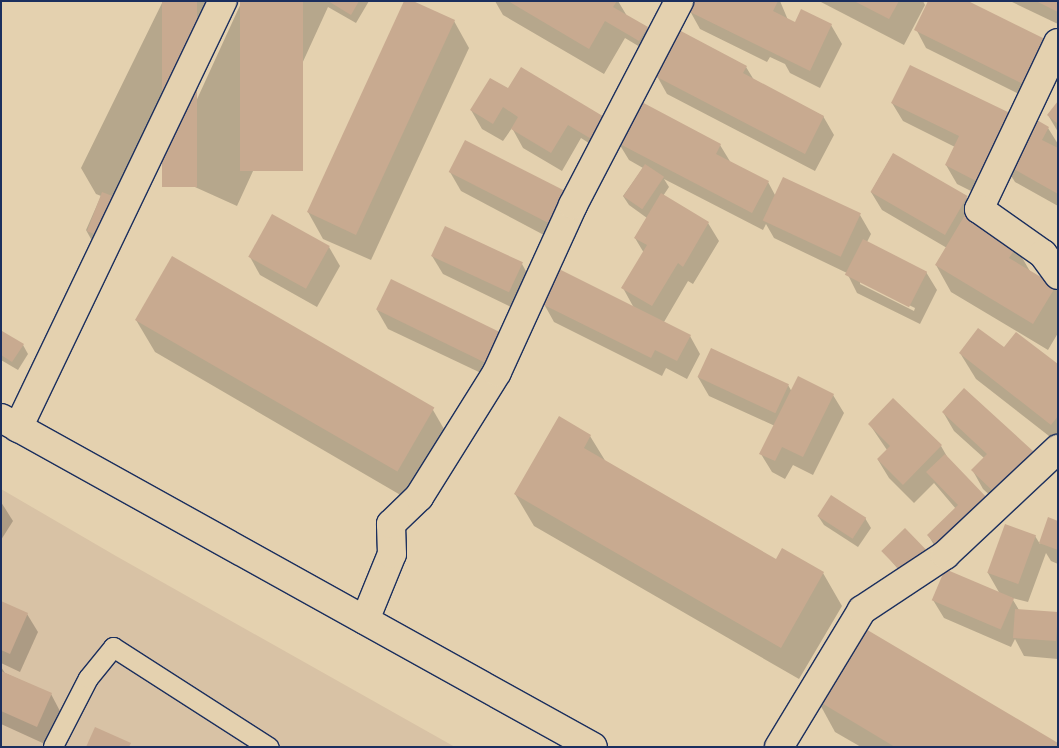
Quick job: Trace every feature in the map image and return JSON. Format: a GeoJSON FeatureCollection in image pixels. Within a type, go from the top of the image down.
{"type":"FeatureCollection","features":[{"type":"Feature","properties":{"kind":"street"},"geometry":{"type":"LineString","coordinates":[[223,1],[10,423],[593,747]]}},
{"type":"Feature","properties":{"kind":"street"},"geometry":{"type":"LineString","coordinates":[[365,620],[392,554],[391,524],[419,497],[498,372],[573,205],[679,1]]}},
{"type":"Feature","properties":{"kind":"street"},"geometry":{"type":"LineString","coordinates":[[1058,43],[979,209],[1043,254],[1058,275]]}},
{"type":"Feature","properties":{"kind":"street"},"geometry":{"type":"LineString","coordinates":[[779,747],[862,610],[944,556],[1058,448]]}},
{"type":"Feature","properties":{"kind":"lane"},"geometry":{"type":"LineString","coordinates":[[53,746],[88,678],[113,647],[270,747]]}},
{"type":"Feature","properties":{"kind":"shaded area"},"geometry":{"type":"Polygon","coordinates":[[[1,489],[116,556],[455,747],[1,747],[1,489]]]}},
{"type":"Feature","properties":{"kind":"building"},"geometry":{"type":"Polygon","coordinates":[[[162,1],[197,1],[197,187],[162,187],[162,1]]]}},
{"type":"Feature","properties":{"kind":"building"},"geometry":{"type":"Polygon","coordinates":[[[240,1],[303,1],[303,171],[240,171],[240,1]]]}},
{"type":"Feature","properties":{"kind":"building"},"geometry":{"type":"Polygon","coordinates":[[[328,1],[359,1],[351,15],[328,1]]]}},
{"type":"Feature","properties":{"kind":"building"},"geometry":{"type":"Polygon","coordinates":[[[404,1],[413,1],[455,20],[356,235],[307,212],[404,1]]]}},
{"type":"Feature","properties":{"kind":"building"},"geometry":{"type":"Polygon","coordinates":[[[508,1],[617,1],[613,7],[648,27],[639,41],[605,21],[589,49],[508,1]]]}},
{"type":"Feature","properties":{"kind":"building"},"geometry":{"type":"Polygon","coordinates":[[[693,1],[778,1],[773,11],[795,22],[801,9],[832,24],[810,71],[688,11],[693,1]]]}},
{"type":"Feature","properties":{"kind":"building"},"geometry":{"type":"Polygon","coordinates":[[[854,1],[899,1],[889,19],[854,1]]]}},
{"type":"Feature","properties":{"kind":"building"},"geometry":{"type":"Polygon","coordinates":[[[928,1],[968,1],[1049,41],[1027,86],[914,30],[928,1]]]}},
{"type":"Feature","properties":{"kind":"building"},"geometry":{"type":"Polygon","coordinates":[[[1036,1],[1058,1],[1058,12],[1036,1]]]}},
{"type":"Feature","properties":{"kind":"building"},"geometry":{"type":"Polygon","coordinates":[[[679,30],[747,66],[743,73],[824,116],[805,154],[655,76],[679,30]]]}},
{"type":"Feature","properties":{"kind":"building"},"geometry":{"type":"Polygon","coordinates":[[[910,65],[1012,114],[978,182],[945,165],[959,136],[891,103],[910,65]]]}},
{"type":"Feature","properties":{"kind":"building"},"geometry":{"type":"Polygon","coordinates":[[[521,67],[606,118],[593,140],[568,125],[551,153],[511,129],[518,117],[503,107],[493,124],[470,110],[490,78],[508,88],[521,67]]]}},
{"type":"Feature","properties":{"kind":"building"},"geometry":{"type":"Polygon","coordinates":[[[638,100],[721,144],[716,154],[769,181],[752,213],[616,142],[638,100]]]}},
{"type":"Feature","properties":{"kind":"building"},"geometry":{"type":"Polygon","coordinates":[[[1058,101],[1058,124],[1047,115],[1058,101]]]}},
{"type":"Feature","properties":{"kind":"building"},"geometry":{"type":"Polygon","coordinates":[[[1030,116],[1049,127],[1042,140],[1058,148],[1058,194],[1003,163],[1030,116]]]}},
{"type":"Feature","properties":{"kind":"building"},"geometry":{"type":"Polygon","coordinates":[[[465,140],[566,191],[549,223],[449,172],[465,140]]]}},
{"type":"Feature","properties":{"kind":"building"},"geometry":{"type":"Polygon","coordinates":[[[893,153],[967,196],[945,235],[870,192],[893,153]]]}},
{"type":"Feature","properties":{"kind":"building"},"geometry":{"type":"Polygon","coordinates":[[[645,164],[664,177],[642,209],[623,196],[645,164]]]}},
{"type":"Feature","properties":{"kind":"building"},"geometry":{"type":"Polygon","coordinates":[[[783,177],[861,213],[841,257],[763,221],[783,177]]]}},
{"type":"Feature","properties":{"kind":"building"},"geometry":{"type":"Polygon","coordinates":[[[102,192],[120,199],[105,238],[87,231],[102,192]]]}},
{"type":"Feature","properties":{"kind":"building"},"geometry":{"type":"Polygon","coordinates":[[[661,193],[709,222],[683,267],[678,263],[652,306],[621,288],[647,245],[634,238],[661,193]]]}},
{"type":"Feature","properties":{"kind":"building"},"geometry":{"type":"Polygon","coordinates":[[[272,214],[330,246],[306,289],[248,257],[272,214]]]}},
{"type":"Feature","properties":{"kind":"building"},"geometry":{"type":"Polygon","coordinates":[[[965,215],[1017,246],[1009,258],[1056,286],[1033,324],[935,265],[965,215]]]}},
{"type":"Feature","properties":{"kind":"building"},"geometry":{"type":"Polygon","coordinates":[[[445,226],[523,262],[509,292],[431,256],[445,226]]]}},
{"type":"Feature","properties":{"kind":"building"},"geometry":{"type":"Polygon","coordinates":[[[863,239],[927,272],[909,307],[845,275],[863,239]]]}},
{"type":"Feature","properties":{"kind":"building"},"geometry":{"type":"Polygon","coordinates":[[[172,256],[434,408],[397,472],[135,320],[172,256]]]}},
{"type":"Feature","properties":{"kind":"building"},"geometry":{"type":"Polygon","coordinates":[[[559,269],[691,335],[677,361],[655,350],[651,358],[542,304],[559,269]]]}},
{"type":"Feature","properties":{"kind":"building"},"geometry":{"type":"Polygon","coordinates":[[[391,279],[504,334],[489,365],[376,310],[391,279]]]}},
{"type":"Feature","properties":{"kind":"building"},"geometry":{"type":"Polygon","coordinates":[[[978,328],[1004,347],[1016,332],[1058,364],[1058,416],[1051,425],[959,353],[978,328]]]}},
{"type":"Feature","properties":{"kind":"building"},"geometry":{"type":"Polygon","coordinates":[[[2,331],[24,344],[12,362],[1,355],[2,331]]]}},
{"type":"Feature","properties":{"kind":"building"},"geometry":{"type":"Polygon","coordinates":[[[711,348],[789,384],[775,413],[697,377],[711,348]]]}},
{"type":"Feature","properties":{"kind":"building"},"geometry":{"type":"Polygon","coordinates":[[[798,376],[834,394],[803,457],[782,447],[775,461],[759,454],[798,376]]]}},
{"type":"Feature","properties":{"kind":"building"},"geometry":{"type":"Polygon","coordinates":[[[964,388],[1034,452],[996,494],[971,470],[987,454],[942,412],[964,388]]]}},
{"type":"Feature","properties":{"kind":"building"},"geometry":{"type":"Polygon","coordinates":[[[893,398],[942,445],[903,485],[877,459],[890,446],[868,424],[893,398]]]}},
{"type":"Feature","properties":{"kind":"building"},"geometry":{"type":"Polygon","coordinates":[[[559,416],[591,435],[584,448],[776,559],[782,548],[824,572],[781,648],[514,494],[559,416]]]}},
{"type":"Feature","properties":{"kind":"building"},"geometry":{"type":"Polygon","coordinates":[[[945,454],[990,501],[940,549],[927,535],[958,505],[926,472],[945,454]]]}},
{"type":"Feature","properties":{"kind":"building"},"geometry":{"type":"Polygon","coordinates":[[[831,495],[866,518],[853,539],[817,516],[831,495]]]}},
{"type":"Feature","properties":{"kind":"building"},"geometry":{"type":"Polygon","coordinates":[[[1048,517],[1058,521],[1058,550],[1039,543],[1048,517]]]}},
{"type":"Feature","properties":{"kind":"building"},"geometry":{"type":"Polygon","coordinates":[[[1005,524],[1036,535],[1018,584],[987,573],[1005,524]]]}},
{"type":"Feature","properties":{"kind":"building"},"geometry":{"type":"Polygon","coordinates":[[[905,528],[926,550],[902,573],[881,551],[905,528]]]}},
{"type":"Feature","properties":{"kind":"building"},"geometry":{"type":"Polygon","coordinates":[[[945,569],[1014,598],[1001,630],[932,600],[945,569]]]}},
{"type":"Feature","properties":{"kind":"building"},"geometry":{"type":"Polygon","coordinates":[[[1,601],[28,613],[10,654],[1,650],[1,601]]]}},
{"type":"Feature","properties":{"kind":"building"},"geometry":{"type":"Polygon","coordinates":[[[1015,609],[1058,612],[1056,641],[1013,638],[1015,609]]]}},
{"type":"Feature","properties":{"kind":"building"},"geometry":{"type":"Polygon","coordinates":[[[859,625],[1058,743],[1058,747],[895,747],[815,699],[859,625]]]}},
{"type":"Feature","properties":{"kind":"building"},"geometry":{"type":"Polygon","coordinates":[[[1,671],[52,693],[37,727],[1,711],[1,671]]]}},
{"type":"Feature","properties":{"kind":"building"},"geometry":{"type":"Polygon","coordinates":[[[95,727],[131,743],[129,747],[86,747],[95,727]]]}}]}
